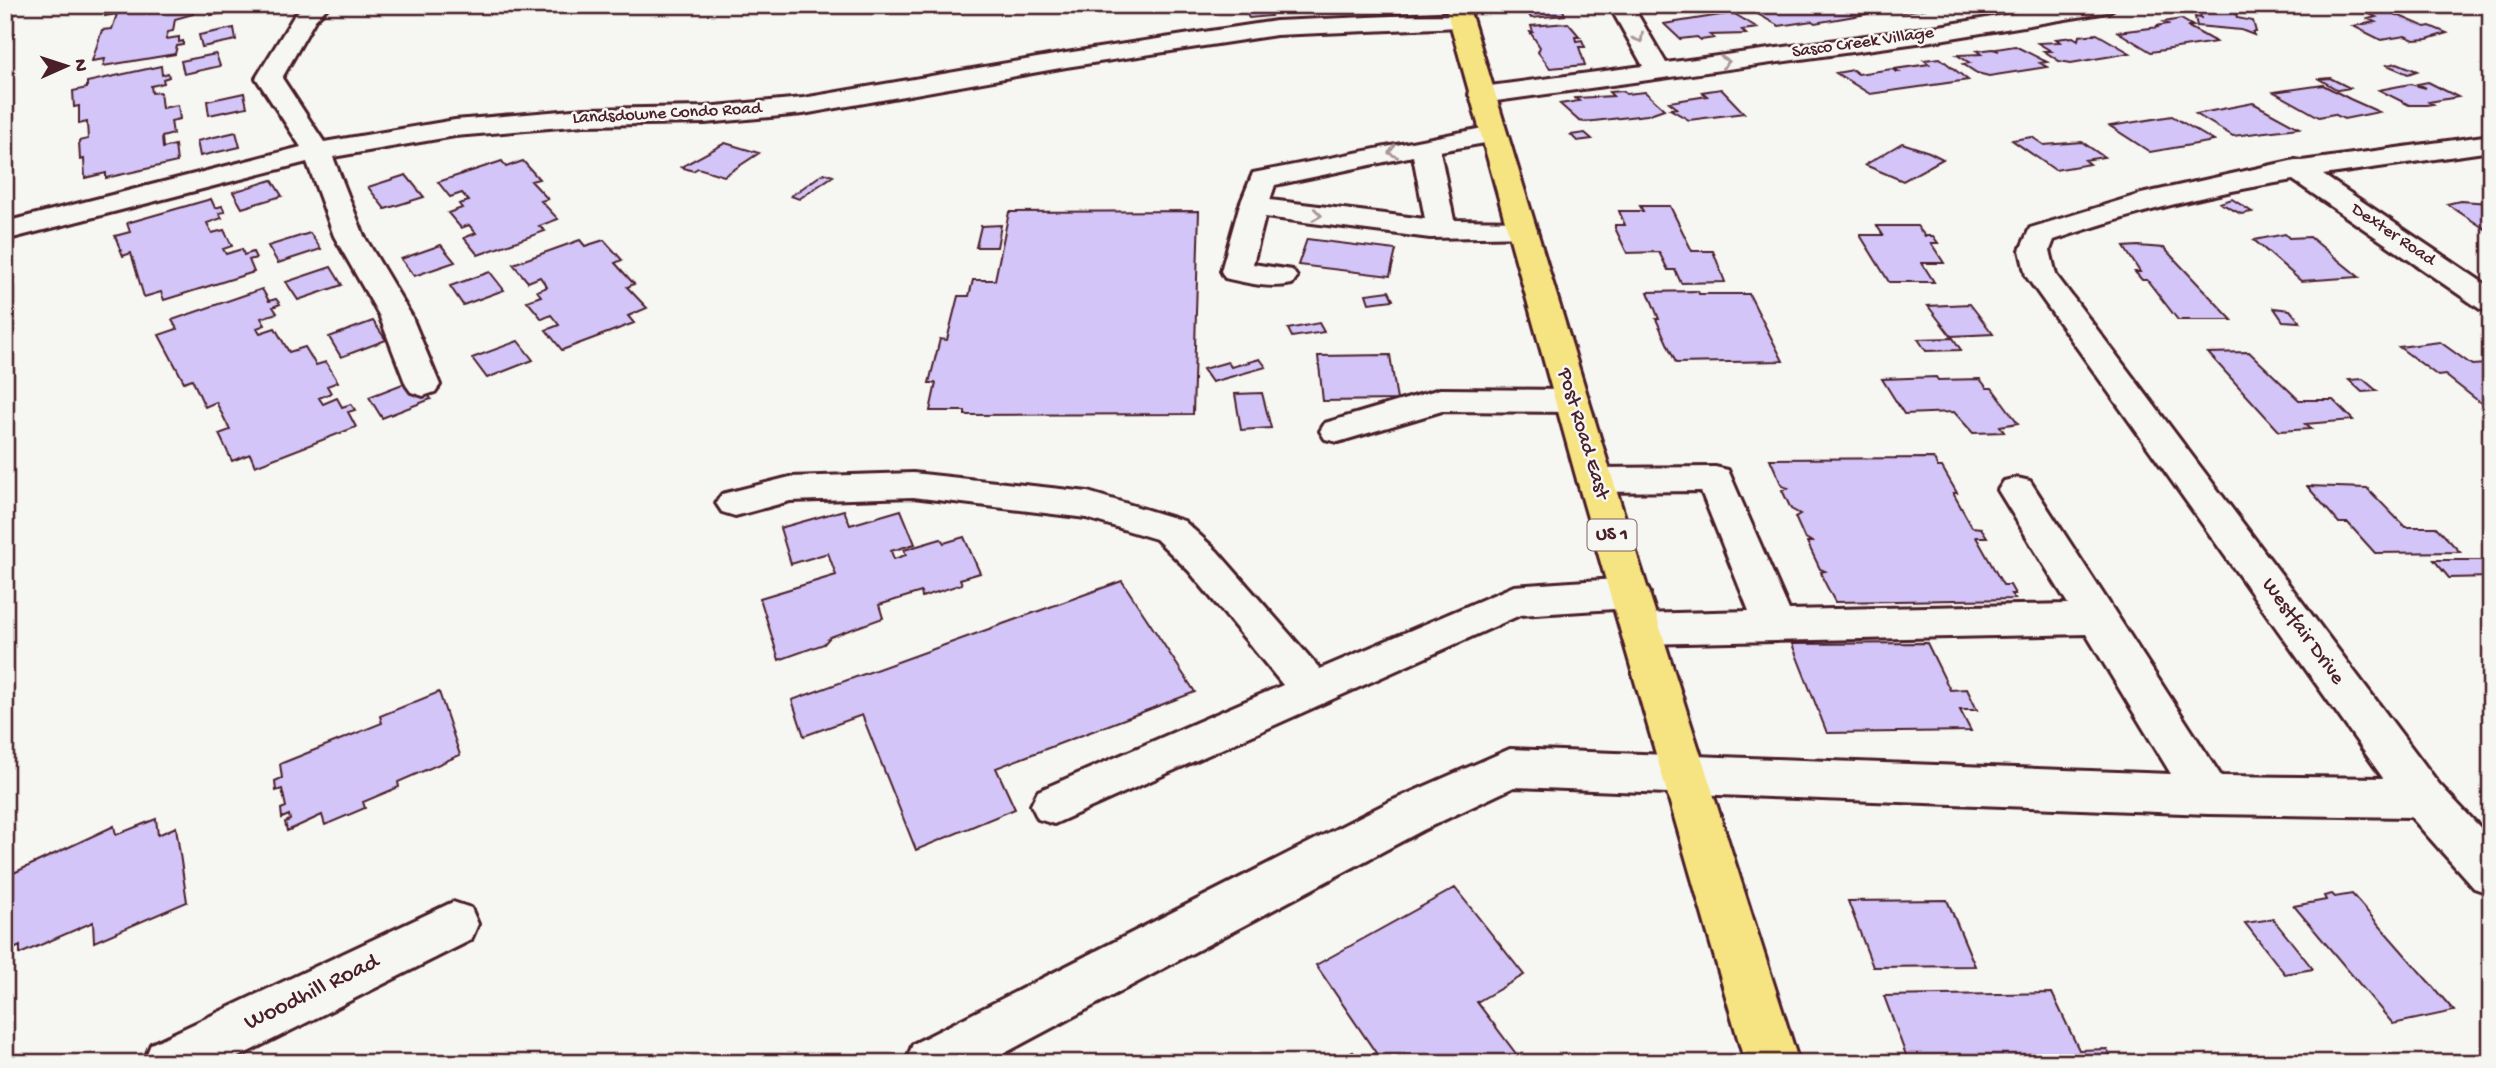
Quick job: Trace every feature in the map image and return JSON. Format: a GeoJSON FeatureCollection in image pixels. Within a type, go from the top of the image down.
{"type":"FeatureCollection","features":[{"type":"Feature","properties":{"kind":"main road","name":"Post Road East"},"geometry":{"type":"LineString","coordinates":[[1458,12],[1595,480],[1772,1063]]}},
{"type":"Feature","properties":{"kind":"street"},"geometry":{"type":"LineString","coordinates":[[1620,5],[1658,71]]}},
{"type":"Feature","properties":{"kind":"street","name":"Sasco Creek Village"},"geometry":{"type":"LineString","coordinates":[[1482,95],[1939,33],[2108,5]]}},
{"type":"Feature","properties":{"kind":"street"},"geometry":{"type":"LineString","coordinates":[[303,10],[269,78],[317,151],[349,236],[395,315],[423,385]]}},
{"type":"Feature","properties":{"kind":"street","name":"Landsdowne Condo Road"},"geometry":{"type":"LineString","coordinates":[[5,230],[317,151],[455,128],[584,117],[705,115],[803,106],[1066,60],[1276,28],[1458,12]]}},
{"type":"Feature","properties":{"kind":"street"},"geometry":{"type":"LineString","coordinates":[[1281,277],[1236,271],[1263,179],[1425,145],[1493,134]]}},
{"type":"Feature","properties":{"kind":"street","name":"Westfair Drive"},"geometry":{"type":"LineString","coordinates":[[2423,798],[2042,276],[2035,250],[2041,233],[2074,221],[2295,168],[2491,143]]}},
{"type":"Feature","properties":{"kind":"street"},"geometry":{"type":"LineString","coordinates":[[1425,145],[1441,229]]}},
{"type":"Feature","properties":{"kind":"street","name":"Dexter Road"},"geometry":{"type":"LineString","coordinates":[[2295,168],[2491,302]]}},
{"type":"Feature","properties":{"kind":"street"},"geometry":{"type":"LineString","coordinates":[[1253,207],[1441,229],[1522,230]]}},
{"type":"Feature","properties":{"kind":"street"},"geometry":{"type":"LineString","coordinates":[[1338,431],[1440,400],[1572,401]]}},
{"type":"Feature","properties":{"kind":"street"},"geometry":{"type":"LineString","coordinates":[[1595,480],[1715,480],[1775,626]]}},
{"type":"Feature","properties":{"kind":"street"},"geometry":{"type":"LineString","coordinates":[[735,503],[790,489],[913,485],[1088,505],[1170,530],[1203,561],[1312,689]]}},
{"type":"Feature","properties":{"kind":"street"},"geometry":{"type":"LineString","coordinates":[[2017,490],[2208,795]]}},
{"type":"Feature","properties":{"kind":"street"},"geometry":{"type":"LineString","coordinates":[[1054,805],[1514,601],[1775,626],[2098,619]]}},
{"type":"Feature","properties":{"kind":"street"},"geometry":{"type":"LineString","coordinates":[[932,1063],[1406,816],[1510,768],[2208,795],[2423,798],[2491,873]]}},
{"type":"Feature","properties":{"kind":"street","name":"Woodhill Road"},"geometry":{"type":"LineString","coordinates":[[170,1063],[453,924]]}},
{"type":"Feature","properties":{"kind":"building"},"geometry":{"type":"Polygon","coordinates":[[[108,5],[195,5],[193,14],[175,19],[173,31],[168,32],[166,39],[179,37],[179,42],[183,41],[183,45],[177,46],[175,54],[103,66],[105,59],[92,61],[102,30],[112,29],[117,14],[105,16],[108,5]]]}},
{"type":"Feature","properties":{"kind":"building"},"geometry":{"type":"Polygon","coordinates":[[[213,5],[245,5],[244,10],[211,15],[213,5]]]}},
{"type":"Feature","properties":{"kind":"building"},"geometry":{"type":"Polygon","coordinates":[[[1523,5],[1561,5],[1565,15],[1531,18],[1523,5]]]}},
{"type":"Feature","properties":{"kind":"building"},"geometry":{"type":"Polygon","coordinates":[[[1778,5],[1858,5],[1866,14],[1779,26],[1754,12],[1780,7],[1778,5]]]}},
{"type":"Feature","properties":{"kind":"building"},"geometry":{"type":"Polygon","coordinates":[[[1887,5],[1940,7],[1920,7],[1924,9],[1902,12],[1887,5]]]}},
{"type":"Feature","properties":{"kind":"building"},"geometry":{"type":"Polygon","coordinates":[[[2184,5],[2234,5],[2237,18],[2253,21],[2256,32],[2253,32],[2254,35],[2241,30],[2197,26],[2195,17],[2201,18],[2200,13],[2185,10],[2184,5]]]}},
{"type":"Feature","properties":{"kind":"building"},"geometry":{"type":"Polygon","coordinates":[[[1265,6],[1271,16],[1249,18],[1243,9],[1265,6]]]}},
{"type":"Feature","properties":{"kind":"building"},"geometry":{"type":"Polygon","coordinates":[[[2381,8],[2425,27],[2430,26],[2447,33],[2427,39],[2414,40],[2405,36],[2381,40],[2353,26],[2375,22],[2368,19],[2376,17],[2363,11],[2381,8]]]}},
{"type":"Feature","properties":{"kind":"building"},"geometry":{"type":"Polygon","coordinates":[[[1733,13],[1758,28],[1742,30],[1746,34],[1710,35],[1714,38],[1701,40],[1697,37],[1680,39],[1664,24],[1733,13]]]}},
{"type":"Feature","properties":{"kind":"building"},"geometry":{"type":"Polygon","coordinates":[[[2181,19],[2193,26],[2187,26],[2216,42],[2151,52],[2118,32],[2159,27],[2156,26],[2181,19]]]}},
{"type":"Feature","properties":{"kind":"building"},"geometry":{"type":"Polygon","coordinates":[[[1568,23],[1580,37],[1575,37],[1576,41],[1582,40],[1585,47],[1579,47],[1585,65],[1550,68],[1538,52],[1540,47],[1530,32],[1533,32],[1531,26],[1568,23]]]}},
{"type":"Feature","properties":{"kind":"building"},"geometry":{"type":"Polygon","coordinates":[[[234,28],[236,40],[202,47],[199,35],[234,28]]]}},
{"type":"Feature","properties":{"kind":"building"},"geometry":{"type":"Polygon","coordinates":[[[2097,34],[2130,53],[2071,63],[2059,61],[2044,51],[2051,51],[2038,43],[2060,42],[2056,39],[2073,37],[2078,40],[2079,36],[2097,34]]]}},
{"type":"Feature","properties":{"kind":"building"},"geometry":{"type":"Polygon","coordinates":[[[2015,46],[2047,62],[2040,63],[2047,67],[1989,76],[1977,73],[1963,64],[1970,63],[1957,55],[1981,54],[1977,51],[1999,51],[1996,49],[2015,46]]]}},
{"type":"Feature","properties":{"kind":"building"},"geometry":{"type":"Polygon","coordinates":[[[216,54],[220,66],[184,74],[181,61],[216,54]]]}},
{"type":"Feature","properties":{"kind":"building"},"geometry":{"type":"Polygon","coordinates":[[[1940,58],[1968,80],[1870,94],[1836,73],[1853,70],[1858,74],[1892,69],[1899,72],[1895,69],[1929,64],[1924,60],[1940,58]]]}},
{"type":"Feature","properties":{"kind":"building"},"geometry":{"type":"Polygon","coordinates":[[[2397,63],[2417,71],[2408,74],[2387,65],[2397,63]]]}},
{"type":"Feature","properties":{"kind":"building"},"geometry":{"type":"Polygon","coordinates":[[[161,66],[162,75],[168,73],[169,77],[163,79],[164,83],[151,86],[152,93],[160,92],[162,108],[178,105],[180,119],[171,121],[173,134],[162,137],[163,148],[175,145],[177,162],[106,178],[106,173],[85,178],[79,141],[88,139],[87,122],[79,124],[79,106],[74,107],[73,91],[87,88],[87,82],[161,66]]]}},
{"type":"Feature","properties":{"kind":"building"},"geometry":{"type":"Polygon","coordinates":[[[2330,78],[2350,88],[2338,90],[2319,79],[2330,78]]]}},
{"type":"Feature","properties":{"kind":"building"},"geometry":{"type":"Polygon","coordinates":[[[2428,82],[2458,97],[2429,102],[2433,104],[2409,105],[2379,90],[2410,84],[2426,88],[2418,84],[2428,82]]]}},
{"type":"Feature","properties":{"kind":"building"},"geometry":{"type":"Polygon","coordinates":[[[2323,85],[2379,112],[2344,119],[2334,114],[2319,117],[2274,92],[2323,85]]]}},
{"type":"Feature","properties":{"kind":"building"},"geometry":{"type":"Polygon","coordinates":[[[1721,89],[1744,113],[1689,120],[1670,109],[1677,108],[1669,102],[1707,96],[1702,92],[1721,89]]]}},
{"type":"Feature","properties":{"kind":"building"},"geometry":{"type":"Polygon","coordinates":[[[1623,91],[1626,94],[1645,92],[1664,109],[1647,115],[1585,122],[1579,121],[1560,104],[1579,101],[1575,98],[1613,96],[1609,92],[1623,91]]]}},
{"type":"Feature","properties":{"kind":"building"},"geometry":{"type":"Polygon","coordinates":[[[244,93],[247,107],[209,115],[207,101],[244,93]]]}},
{"type":"Feature","properties":{"kind":"building"},"geometry":{"type":"Polygon","coordinates":[[[2253,103],[2299,128],[2233,136],[2196,114],[2253,103]]]}},
{"type":"Feature","properties":{"kind":"building"},"geometry":{"type":"Polygon","coordinates":[[[2172,116],[2214,141],[2150,152],[2110,126],[2172,116]]]}},
{"type":"Feature","properties":{"kind":"building"},"geometry":{"type":"Polygon","coordinates":[[[236,132],[240,147],[200,156],[197,141],[236,132]]]}},
{"type":"Feature","properties":{"kind":"building"},"geometry":{"type":"Polygon","coordinates":[[[1585,133],[1592,139],[1577,141],[1571,135],[1585,133]]]}},
{"type":"Feature","properties":{"kind":"building"},"geometry":{"type":"Polygon","coordinates":[[[2032,137],[2044,145],[2082,142],[2104,157],[2085,160],[2090,164],[2055,170],[2012,140],[2032,137]]]}},
{"type":"Feature","properties":{"kind":"building"},"geometry":{"type":"Polygon","coordinates":[[[725,143],[759,153],[724,176],[698,168],[693,171],[681,167],[725,143]]]}},
{"type":"Feature","properties":{"kind":"building"},"geometry":{"type":"Polygon","coordinates":[[[1902,143],[1943,159],[1903,181],[1865,165],[1902,143]]]}},
{"type":"Feature","properties":{"kind":"building"},"geometry":{"type":"Polygon","coordinates":[[[502,161],[506,167],[523,161],[539,179],[531,181],[548,199],[541,201],[558,219],[539,226],[545,231],[478,255],[464,238],[476,233],[469,225],[461,228],[448,213],[462,208],[459,204],[469,201],[462,193],[450,197],[438,182],[502,161]]]}},
{"type":"Feature","properties":{"kind":"building"},"geometry":{"type":"Polygon","coordinates":[[[824,173],[833,176],[799,199],[791,196],[824,173]]]}},
{"type":"Feature","properties":{"kind":"building"},"geometry":{"type":"Polygon","coordinates":[[[406,175],[424,197],[385,209],[368,187],[406,175]]]}},
{"type":"Feature","properties":{"kind":"building"},"geometry":{"type":"Polygon","coordinates":[[[272,180],[282,196],[242,208],[233,192],[272,180]]]}},
{"type":"Feature","properties":{"kind":"building"},"geometry":{"type":"Polygon","coordinates":[[[211,199],[215,208],[222,206],[225,212],[219,213],[222,218],[207,223],[212,233],[224,230],[232,246],[223,249],[226,254],[242,249],[244,255],[253,252],[256,258],[249,260],[254,272],[164,300],[161,292],[144,297],[131,253],[123,256],[115,236],[130,232],[127,223],[211,199]]]}},
{"type":"Feature","properties":{"kind":"building"},"geometry":{"type":"Polygon","coordinates":[[[2232,199],[2252,212],[2241,214],[2220,203],[2232,199]]]}},
{"type":"Feature","properties":{"kind":"building"},"geometry":{"type":"Polygon","coordinates":[[[2460,201],[2491,203],[2491,233],[2447,204],[2460,201]]]}},
{"type":"Feature","properties":{"kind":"building"},"geometry":{"type":"Polygon","coordinates":[[[1640,206],[1670,206],[1692,251],[1713,251],[1725,282],[1681,283],[1675,270],[1668,270],[1659,252],[1627,253],[1615,225],[1625,225],[1619,211],[1643,211],[1640,206]]]}},
{"type":"Feature","properties":{"kind":"building"},"geometry":{"type":"Polygon","coordinates":[[[1199,211],[1193,414],[965,415],[965,411],[930,411],[936,383],[929,383],[940,339],[947,340],[958,296],[969,296],[973,280],[995,280],[1009,212],[1199,211]]]}},
{"type":"Feature","properties":{"kind":"building"},"geometry":{"type":"Polygon","coordinates":[[[1001,225],[997,247],[976,247],[981,226],[1001,225]]]}},
{"type":"Feature","properties":{"kind":"building"},"geometry":{"type":"Polygon","coordinates":[[[1877,226],[1917,226],[1925,236],[1933,236],[1938,243],[1931,243],[1944,263],[1922,263],[1934,282],[1889,282],[1860,235],[1883,235],[1877,226]]]}},
{"type":"Feature","properties":{"kind":"building"},"geometry":{"type":"Polygon","coordinates":[[[310,233],[321,249],[278,263],[268,246],[310,233]]]}},
{"type":"Feature","properties":{"kind":"building"},"geometry":{"type":"Polygon","coordinates":[[[2285,234],[2289,238],[2310,237],[2359,277],[2301,281],[2254,240],[2285,234]]]}},
{"type":"Feature","properties":{"kind":"building"},"geometry":{"type":"Polygon","coordinates":[[[1307,239],[1396,250],[1390,276],[1298,265],[1307,239]]]}},
{"type":"Feature","properties":{"kind":"building"},"geometry":{"type":"Polygon","coordinates":[[[580,240],[585,246],[604,240],[622,260],[615,263],[634,284],[627,287],[647,308],[628,316],[634,323],[562,350],[546,330],[559,325],[551,315],[542,319],[527,301],[541,296],[537,291],[547,287],[540,277],[528,282],[513,264],[580,240]]]}},
{"type":"Feature","properties":{"kind":"building"},"geometry":{"type":"Polygon","coordinates":[[[441,245],[455,262],[414,276],[401,259],[441,245]]]}},
{"type":"Feature","properties":{"kind":"building"},"geometry":{"type":"Polygon","coordinates":[[[2124,247],[2164,248],[2232,320],[2178,320],[2147,280],[2142,280],[2135,272],[2140,272],[2124,247]]]}},
{"type":"Feature","properties":{"kind":"building"},"geometry":{"type":"Polygon","coordinates":[[[331,267],[342,285],[298,300],[286,282],[331,267]]]}},
{"type":"Feature","properties":{"kind":"building"},"geometry":{"type":"Polygon","coordinates":[[[490,272],[504,290],[463,305],[450,286],[490,272]]]}},
{"type":"Feature","properties":{"kind":"building"},"geometry":{"type":"Polygon","coordinates":[[[262,289],[269,301],[276,299],[280,304],[273,307],[277,313],[261,318],[265,325],[257,328],[260,333],[275,328],[289,352],[305,347],[316,365],[326,362],[338,382],[327,386],[331,393],[319,398],[323,404],[337,398],[342,407],[351,404],[355,410],[348,412],[356,427],[255,466],[250,454],[232,461],[219,434],[230,430],[216,402],[205,407],[192,379],[184,382],[159,335],[177,329],[172,320],[262,289]]]}},
{"type":"Feature","properties":{"kind":"building"},"geometry":{"type":"Polygon","coordinates":[[[1389,291],[1393,300],[1369,303],[1366,294],[1389,291]]]}},
{"type":"Feature","properties":{"kind":"building"},"geometry":{"type":"Polygon","coordinates":[[[1698,291],[1699,294],[1749,294],[1783,361],[1676,363],[1656,319],[1659,319],[1648,292],[1698,291]]]}},
{"type":"Feature","properties":{"kind":"building"},"geometry":{"type":"Polygon","coordinates":[[[1970,304],[1993,334],[1951,336],[1928,306],[1970,304]]]}},
{"type":"Feature","properties":{"kind":"building"},"geometry":{"type":"Polygon","coordinates":[[[2274,308],[2290,310],[2300,322],[2283,321],[2274,308]]]}},
{"type":"Feature","properties":{"kind":"building"},"geometry":{"type":"Polygon","coordinates":[[[373,321],[386,340],[341,357],[329,337],[373,321]]]}},
{"type":"Feature","properties":{"kind":"building"},"geometry":{"type":"Polygon","coordinates":[[[1319,323],[1324,332],[1292,337],[1288,329],[1319,323]]]}},
{"type":"Feature","properties":{"kind":"building"},"geometry":{"type":"Polygon","coordinates":[[[1953,338],[1961,350],[1926,351],[1918,339],[1953,338]]]}},
{"type":"Feature","properties":{"kind":"building"},"geometry":{"type":"Polygon","coordinates":[[[518,341],[533,360],[487,378],[472,358],[518,341]]]}},
{"type":"Feature","properties":{"kind":"building"},"geometry":{"type":"Polygon","coordinates":[[[2440,342],[2472,365],[2486,364],[2491,367],[2491,411],[2445,375],[2438,376],[2399,347],[2440,342]]]}},
{"type":"Feature","properties":{"kind":"building"},"geometry":{"type":"Polygon","coordinates":[[[2249,352],[2299,400],[2333,400],[2353,420],[2305,424],[2311,429],[2279,431],[2208,353],[2249,352]]]}},
{"type":"Feature","properties":{"kind":"building"},"geometry":{"type":"Polygon","coordinates":[[[1390,355],[1397,400],[1323,401],[1318,356],[1390,355]]]}},
{"type":"Feature","properties":{"kind":"building"},"geometry":{"type":"Polygon","coordinates":[[[1260,359],[1266,367],[1212,382],[1203,369],[1228,362],[1231,367],[1260,359]]]}},
{"type":"Feature","properties":{"kind":"building"},"geometry":{"type":"Polygon","coordinates":[[[1936,377],[1938,380],[1980,379],[1987,388],[1992,388],[2018,423],[2000,426],[2004,432],[1973,433],[1954,412],[1904,414],[1882,379],[1936,377]]]}},
{"type":"Feature","properties":{"kind":"building"},"geometry":{"type":"Polygon","coordinates":[[[418,378],[431,399],[382,418],[369,397],[418,378]]]}},
{"type":"Feature","properties":{"kind":"building"},"geometry":{"type":"Polygon","coordinates":[[[2363,379],[2377,391],[2362,392],[2349,380],[2363,379]]]}},
{"type":"Feature","properties":{"kind":"building"},"geometry":{"type":"Polygon","coordinates":[[[1262,393],[1271,428],[1241,430],[1235,394],[1262,393]]]}},
{"type":"Feature","properties":{"kind":"building"},"geometry":{"type":"Polygon","coordinates":[[[1933,458],[1938,467],[1942,467],[1957,493],[1953,493],[1972,527],[1981,528],[1987,537],[1976,537],[2003,585],[2010,585],[2015,599],[1835,602],[1823,579],[1821,572],[1825,571],[1820,569],[1807,542],[1812,542],[1804,537],[1795,517],[1800,514],[1791,509],[1782,490],[1788,488],[1782,486],[1770,459],[1933,458]]]}},
{"type":"Feature","properties":{"kind":"building"},"geometry":{"type":"Polygon","coordinates":[[[2307,486],[2367,488],[2405,527],[2436,527],[2460,552],[2375,553],[2348,523],[2339,523],[2307,486]]]}},
{"type":"Feature","properties":{"kind":"building"},"geometry":{"type":"Polygon","coordinates":[[[844,510],[850,525],[901,510],[915,544],[891,551],[894,559],[906,555],[904,550],[941,539],[944,543],[964,537],[980,573],[960,579],[962,584],[922,597],[921,592],[879,605],[883,618],[830,637],[824,644],[779,660],[760,598],[836,575],[828,553],[791,564],[780,528],[844,510]]]}},
{"type":"Feature","properties":{"kind":"building"},"geometry":{"type":"Polygon","coordinates":[[[2434,560],[2491,560],[2491,577],[2449,578],[2434,560]]]}},
{"type":"Feature","properties":{"kind":"building"},"geometry":{"type":"Polygon","coordinates":[[[1122,581],[1195,692],[996,768],[1015,809],[916,850],[862,715],[804,736],[792,700],[1122,581]]]}},
{"type":"Feature","properties":{"kind":"building"},"geometry":{"type":"Polygon","coordinates":[[[1927,643],[1950,690],[1967,689],[1977,710],[1960,710],[1971,731],[1827,733],[1792,644],[1927,643]]]}},
{"type":"Feature","properties":{"kind":"building"},"geometry":{"type":"Polygon","coordinates":[[[439,692],[460,755],[398,782],[399,787],[363,802],[365,808],[325,825],[322,815],[287,831],[285,822],[290,820],[289,815],[282,818],[281,809],[286,807],[282,789],[276,791],[275,781],[282,778],[280,764],[382,723],[380,716],[439,692]]]}},
{"type":"Feature","properties":{"kind":"building"},"geometry":{"type":"Polygon","coordinates":[[[156,819],[158,835],[176,827],[187,902],[94,942],[93,922],[20,954],[20,946],[5,953],[5,877],[114,826],[116,835],[156,819]]]}},
{"type":"Feature","properties":{"kind":"building"},"geometry":{"type":"Polygon","coordinates":[[[1455,888],[1524,975],[1477,1002],[1523,1063],[1359,1063],[1376,1053],[1316,965],[1455,888]]]}},
{"type":"Feature","properties":{"kind":"building"},"geometry":{"type":"Polygon","coordinates":[[[2332,894],[2335,897],[2352,894],[2454,1011],[2393,1024],[2294,906],[2326,900],[2324,896],[2332,894]]]}},
{"type":"Feature","properties":{"kind":"building"},"geometry":{"type":"Polygon","coordinates":[[[1947,900],[1975,966],[1873,967],[1848,901],[1947,900]]]}},
{"type":"Feature","properties":{"kind":"building"},"geometry":{"type":"Polygon","coordinates":[[[2273,919],[2313,969],[2285,974],[2245,923],[2273,919]]]}},
{"type":"Feature","properties":{"kind":"building"},"geometry":{"type":"Polygon","coordinates":[[[2052,993],[2079,1050],[2107,1049],[2113,1063],[1909,1063],[1884,996],[2052,993]]]}},
{"type":"Feature","properties":{"kind":"building"},"geometry":{"type":"Polygon","coordinates":[[[1353,1052],[1359,1063],[1335,1063],[1353,1052]]]}}]}
